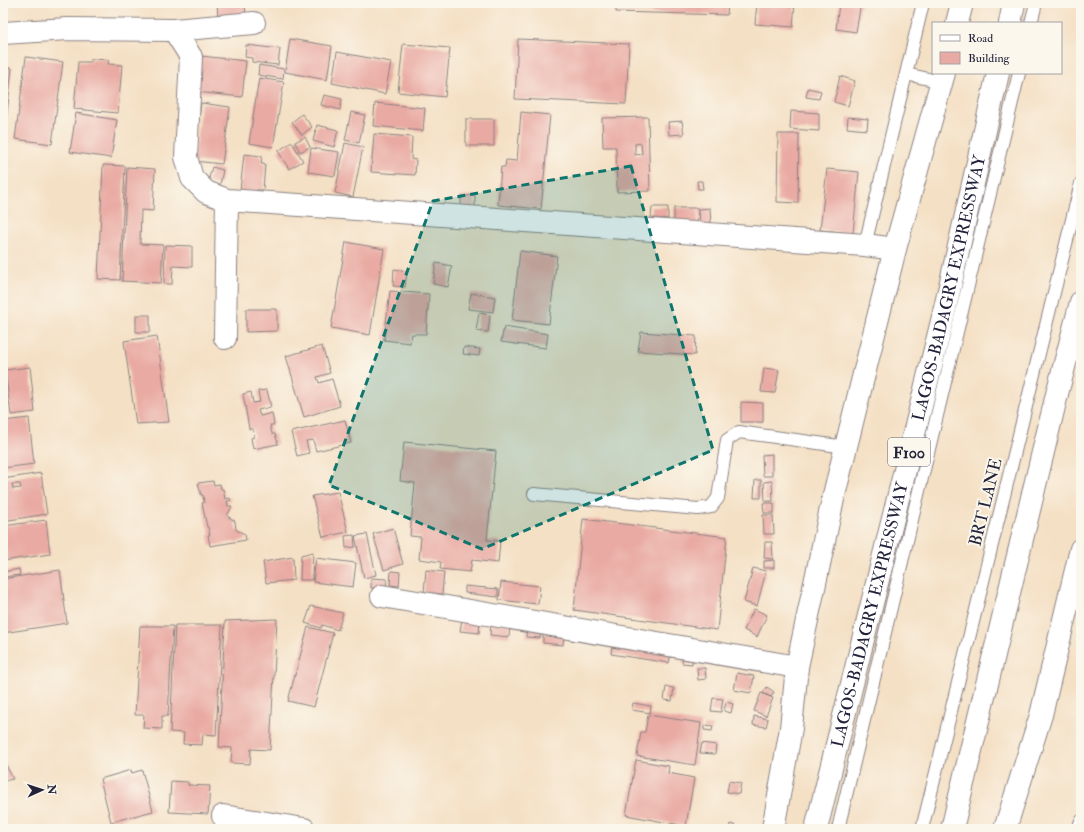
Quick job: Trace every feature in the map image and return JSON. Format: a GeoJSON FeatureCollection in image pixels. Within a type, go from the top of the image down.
{"type":"FeatureCollection","features":[{"type":"Feature","properties":{"kind":"main road"},"geometry":{"type":"LineString","coordinates":[[957,22],[962,3]]}},
{"type":"Feature","properties":{"kind":"main road"},"geometry":{"type":"LineString","coordinates":[[1010,22],[1014,3]]}},
{"type":"Feature","properties":{"kind":"main road"},"geometry":{"type":"LineString","coordinates":[[3,33],[68,29],[174,30],[254,23]]}},
{"type":"Feature","properties":{"kind":"main road"},"geometry":{"type":"LineString","coordinates":[[174,30],[191,57],[186,156],[192,178],[206,192],[227,200],[865,245],[895,250]]}},
{"type":"Feature","properties":{"kind":"main road","name":"LAGOS-BADAGRY EXPRESSWAY"},"geometry":{"type":"LineString","coordinates":[[820,827],[943,317],[998,74]]}},
{"type":"Feature","properties":{"kind":"main road"},"geometry":{"type":"LineString","coordinates":[[773,829],[791,728],[797,667],[832,499],[895,250],[943,78]]}},
{"type":"Feature","properties":{"kind":"main road"},"geometry":{"type":"LineString","coordinates":[[225,338],[227,200]]}},
{"type":"Feature","properties":{"kind":"main road"},"geometry":{"type":"LineString","coordinates":[[952,829],[1058,390],[1081,302]]}},
{"type":"Feature","properties":{"kind":"main road"},"geometry":{"type":"LineString","coordinates":[[1005,829],[1041,716],[1081,549]]}},
{"type":"Feature","properties":{"kind":"main road"},"geometry":{"type":"LineString","coordinates":[[382,596],[797,667]]}},
{"type":"Feature","properties":{"kind":"main road"},"geometry":{"type":"LineString","coordinates":[[223,816],[304,829]]}},
{"type":"Feature","properties":{"kind":"lane"},"geometry":{"type":"LineString","coordinates":[[865,245],[923,3]]}},
{"type":"Feature","properties":{"kind":"lane"},"geometry":{"type":"LineString","coordinates":[[1031,22],[1036,3]]}},
{"type":"Feature","properties":{"kind":"lane"},"geometry":{"type":"LineString","coordinates":[[906,74],[943,78]]}},
{"type":"Feature","properties":{"kind":"lane"},"geometry":{"type":"LineString","coordinates":[[838,829],[1019,74]]}},
{"type":"Feature","properties":{"kind":"lane","name":"BRT LANE"},"geometry":{"type":"LineString","coordinates":[[922,829],[1081,183]]}},
{"type":"Feature","properties":{"kind":"lane"},"geometry":{"type":"LineString","coordinates":[[534,494],[698,508],[711,507],[718,498],[727,440],[739,432],[846,446]]}},
{"type":"Feature","properties":{"kind":"lane"},"geometry":{"type":"LineString","coordinates":[[1078,829],[1081,821]]}},
{"type":"Feature","properties":{"kind":"highlighted area"},"geometry":{"type":"Polygon","coordinates":[[[631,166],[713,450],[482,549],[329,485],[433,201],[631,166]]]}},
{"type":"Feature","properties":{"kind":"building"},"geometry":{"type":"Polygon","coordinates":[[[217,3],[245,3],[246,16],[218,18],[217,3]]]}},
{"type":"Feature","properties":{"kind":"building"},"geometry":{"type":"Polygon","coordinates":[[[616,3],[728,3],[727,15],[616,12],[616,3]]]}},
{"type":"Feature","properties":{"kind":"building"},"geometry":{"type":"Polygon","coordinates":[[[757,3],[795,3],[793,27],[755,24],[757,3]]]}},
{"type":"Feature","properties":{"kind":"building"},"geometry":{"type":"Polygon","coordinates":[[[839,3],[861,3],[856,32],[836,29],[839,3]]]}},
{"type":"Feature","properties":{"kind":"building"},"geometry":{"type":"Polygon","coordinates":[[[290,39],[332,46],[327,80],[285,72],[290,39]]]}},
{"type":"Feature","properties":{"kind":"building"},"geometry":{"type":"Polygon","coordinates":[[[518,39],[629,44],[626,104],[515,99],[518,39]]]}},
{"type":"Feature","properties":{"kind":"building"},"geometry":{"type":"Polygon","coordinates":[[[403,44],[450,48],[445,97],[398,92],[403,44]]]}},
{"type":"Feature","properties":{"kind":"building"},"geometry":{"type":"Polygon","coordinates":[[[246,45],[280,49],[278,65],[252,62],[252,58],[245,57],[246,45]]]}},
{"type":"Feature","properties":{"kind":"building"},"geometry":{"type":"Polygon","coordinates":[[[337,52],[391,62],[385,94],[332,83],[337,52]]]}},
{"type":"Feature","properties":{"kind":"building"},"geometry":{"type":"Polygon","coordinates":[[[201,56],[246,61],[242,97],[196,92],[201,56]]]}},
{"type":"Feature","properties":{"kind":"building"},"geometry":{"type":"Polygon","coordinates":[[[26,57],[63,62],[52,144],[15,139],[26,57]]]}},
{"type":"Feature","properties":{"kind":"building"},"geometry":{"type":"Polygon","coordinates":[[[91,59],[109,60],[108,64],[122,65],[118,113],[74,109],[78,62],[91,62],[91,59]]]}},
{"type":"Feature","properties":{"kind":"building"},"geometry":{"type":"Polygon","coordinates":[[[259,65],[284,69],[283,79],[258,75],[259,65]]]}},
{"type":"Feature","properties":{"kind":"building"},"geometry":{"type":"Polygon","coordinates":[[[3,67],[12,68],[6,122],[3,122],[3,67]]]}},
{"type":"Feature","properties":{"kind":"building"},"geometry":{"type":"Polygon","coordinates":[[[840,76],[855,81],[848,106],[834,102],[840,76]]]}},
{"type":"Feature","properties":{"kind":"building"},"geometry":{"type":"Polygon","coordinates":[[[259,78],[284,82],[273,147],[249,143],[259,78]]]}},
{"type":"Feature","properties":{"kind":"building"},"geometry":{"type":"Polygon","coordinates":[[[808,88],[821,91],[819,99],[806,97],[808,88]]]}},
{"type":"Feature","properties":{"kind":"building"},"geometry":{"type":"Polygon","coordinates":[[[324,95],[342,99],[340,110],[321,105],[324,95]]]}},
{"type":"Feature","properties":{"kind":"building"},"geometry":{"type":"Polygon","coordinates":[[[201,103],[230,107],[222,164],[194,161],[201,103]]]}},
{"type":"Feature","properties":{"kind":"building"},"geometry":{"type":"Polygon","coordinates":[[[375,103],[425,108],[423,131],[373,126],[375,103]]]}},
{"type":"Feature","properties":{"kind":"building"},"geometry":{"type":"Polygon","coordinates":[[[791,111],[819,113],[819,131],[790,129],[791,111]]]}},
{"type":"Feature","properties":{"kind":"building"},"geometry":{"type":"Polygon","coordinates":[[[351,112],[365,115],[359,143],[345,140],[351,112]]]}},
{"type":"Feature","properties":{"kind":"building"},"geometry":{"type":"Polygon","coordinates":[[[521,112],[550,115],[541,209],[498,205],[501,167],[505,167],[506,160],[517,161],[521,112]]]}},
{"type":"Feature","properties":{"kind":"building"},"geometry":{"type":"Polygon","coordinates":[[[76,113],[117,120],[111,158],[70,152],[76,113]]]}},
{"type":"Feature","properties":{"kind":"building"},"geometry":{"type":"Polygon","coordinates":[[[302,114],[312,127],[302,135],[292,122],[302,114]]]}},
{"type":"Feature","properties":{"kind":"building"},"geometry":{"type":"Polygon","coordinates":[[[648,117],[650,191],[617,192],[616,147],[603,147],[602,118],[648,117]],[[641,143],[635,144],[635,155],[642,154],[641,143]]]}},
{"type":"Feature","properties":{"kind":"building"},"geometry":{"type":"Polygon","coordinates":[[[848,117],[868,119],[867,130],[847,128],[848,117]]]}},
{"type":"Feature","properties":{"kind":"building"},"geometry":{"type":"Polygon","coordinates":[[[466,119],[494,119],[494,146],[466,146],[466,119]]]}},
{"type":"Feature","properties":{"kind":"building"},"geometry":{"type":"Polygon","coordinates":[[[682,121],[684,134],[669,135],[668,122],[682,121]]]}},
{"type":"Feature","properties":{"kind":"building"},"geometry":{"type":"Polygon","coordinates":[[[3,125],[7,125],[5,166],[3,166],[3,125]]]}},
{"type":"Feature","properties":{"kind":"building"},"geometry":{"type":"Polygon","coordinates":[[[317,125],[338,130],[334,147],[313,141],[317,125]]]}},
{"type":"Feature","properties":{"kind":"building"},"geometry":{"type":"Polygon","coordinates":[[[374,134],[412,137],[411,159],[416,160],[415,175],[371,172],[374,134]]]}},
{"type":"Feature","properties":{"kind":"building"},"geometry":{"type":"Polygon","coordinates":[[[778,134],[799,134],[798,203],[777,202],[778,134]]]}},
{"type":"Feature","properties":{"kind":"building"},"geometry":{"type":"Polygon","coordinates":[[[305,137],[310,147],[300,152],[295,142],[305,137]]]}},
{"type":"Feature","properties":{"kind":"building"},"geometry":{"type":"Polygon","coordinates":[[[292,142],[303,161],[289,169],[278,151],[292,142]]]}},
{"type":"Feature","properties":{"kind":"building"},"geometry":{"type":"Polygon","coordinates":[[[345,143],[363,147],[353,197],[335,193],[345,143]]]}},
{"type":"Feature","properties":{"kind":"building"},"geometry":{"type":"Polygon","coordinates":[[[311,148],[339,152],[335,176],[308,172],[311,148]]]}},
{"type":"Feature","properties":{"kind":"building"},"geometry":{"type":"Polygon","coordinates":[[[244,154],[262,156],[261,164],[265,164],[263,190],[256,190],[255,202],[239,200],[244,154]]]}},
{"type":"Feature","properties":{"kind":"building"},"geometry":{"type":"Polygon","coordinates":[[[103,165],[125,166],[120,280],[98,279],[103,165]]]}},
{"type":"Feature","properties":{"kind":"building"},"geometry":{"type":"Polygon","coordinates":[[[127,167],[155,169],[153,211],[141,210],[140,244],[163,245],[161,283],[122,281],[127,167]]]}},
{"type":"Feature","properties":{"kind":"building"},"geometry":{"type":"Polygon","coordinates":[[[212,167],[223,170],[220,185],[208,182],[212,167]]]}},
{"type":"Feature","properties":{"kind":"building"},"geometry":{"type":"Polygon","coordinates":[[[827,169],[859,172],[853,233],[820,230],[827,169]]]}},
{"type":"Feature","properties":{"kind":"building"},"geometry":{"type":"Polygon","coordinates":[[[697,181],[702,181],[703,189],[698,189],[697,181]]]}},
{"type":"Feature","properties":{"kind":"building"},"geometry":{"type":"Polygon","coordinates":[[[475,195],[475,208],[461,208],[461,196],[475,195]]]}},
{"type":"Feature","properties":{"kind":"building"},"geometry":{"type":"Polygon","coordinates":[[[652,207],[668,207],[668,219],[651,218],[652,207]]]}},
{"type":"Feature","properties":{"kind":"building"},"geometry":{"type":"Polygon","coordinates":[[[674,208],[698,208],[697,228],[674,227],[674,208]]]}},
{"type":"Feature","properties":{"kind":"building"},"geometry":{"type":"Polygon","coordinates":[[[710,208],[711,225],[700,226],[699,209],[710,208]]]}},
{"type":"Feature","properties":{"kind":"building"},"geometry":{"type":"Polygon","coordinates":[[[346,242],[384,249],[370,335],[331,328],[346,242]]]}},
{"type":"Feature","properties":{"kind":"building"},"geometry":{"type":"Polygon","coordinates":[[[165,245],[192,246],[192,267],[173,266],[172,284],[164,284],[165,245]]]}},
{"type":"Feature","properties":{"kind":"building"},"geometry":{"type":"Polygon","coordinates":[[[520,251],[557,256],[549,324],[512,320],[520,251]]]}},
{"type":"Feature","properties":{"kind":"building"},"geometry":{"type":"Polygon","coordinates":[[[436,263],[452,266],[448,287],[433,284],[436,263]]]}},
{"type":"Feature","properties":{"kind":"building"},"geometry":{"type":"Polygon","coordinates":[[[394,269],[407,271],[405,287],[393,286],[394,269]]]}},
{"type":"Feature","properties":{"kind":"building"},"geometry":{"type":"Polygon","coordinates":[[[390,291],[429,294],[426,334],[412,334],[410,343],[384,340],[390,291]]]}},
{"type":"Feature","properties":{"kind":"building"},"geometry":{"type":"Polygon","coordinates":[[[471,293],[495,297],[493,312],[468,309],[471,293]]]}},
{"type":"Feature","properties":{"kind":"building"},"geometry":{"type":"Polygon","coordinates":[[[246,309],[277,309],[277,331],[246,332],[246,309]]]}},
{"type":"Feature","properties":{"kind":"building"},"geometry":{"type":"Polygon","coordinates":[[[479,313],[490,315],[488,332],[476,331],[479,313]]]}},
{"type":"Feature","properties":{"kind":"building"},"geometry":{"type":"Polygon","coordinates":[[[136,315],[150,315],[150,332],[136,332],[136,315]]]}},
{"type":"Feature","properties":{"kind":"building"},"geometry":{"type":"Polygon","coordinates":[[[504,327],[548,334],[546,348],[501,342],[504,327]]]}},
{"type":"Feature","properties":{"kind":"building"},"geometry":{"type":"Polygon","coordinates":[[[641,332],[696,336],[695,355],[638,351],[641,332]]]}},
{"type":"Feature","properties":{"kind":"building"},"geometry":{"type":"Polygon","coordinates":[[[157,336],[169,422],[136,424],[124,341],[157,336]]]}},
{"type":"Feature","properties":{"kind":"building"},"geometry":{"type":"Polygon","coordinates":[[[322,346],[330,373],[317,377],[319,383],[332,379],[340,406],[304,417],[286,356],[322,346]]]}},
{"type":"Feature","properties":{"kind":"building"},"geometry":{"type":"Polygon","coordinates":[[[464,347],[480,349],[479,356],[463,354],[464,347]]]}},
{"type":"Feature","properties":{"kind":"building"},"geometry":{"type":"Polygon","coordinates":[[[30,367],[35,412],[11,415],[5,370],[30,367]]]}},
{"type":"Feature","properties":{"kind":"building"},"geometry":{"type":"Polygon","coordinates":[[[764,368],[779,370],[775,393],[761,392],[764,368]]]}},
{"type":"Feature","properties":{"kind":"building"},"geometry":{"type":"Polygon","coordinates":[[[267,390],[271,407],[258,410],[260,416],[272,413],[274,425],[270,425],[272,434],[275,434],[278,444],[253,449],[251,438],[254,437],[253,429],[249,429],[243,394],[251,392],[253,403],[260,402],[258,391],[267,390]]]}},
{"type":"Feature","properties":{"kind":"building"},"geometry":{"type":"Polygon","coordinates":[[[741,402],[763,403],[763,422],[741,422],[741,402]]]}},
{"type":"Feature","properties":{"kind":"building"},"geometry":{"type":"Polygon","coordinates":[[[29,418],[34,464],[3,468],[3,421],[29,418]]]}},
{"type":"Feature","properties":{"kind":"building"},"geometry":{"type":"Polygon","coordinates":[[[345,420],[351,443],[316,451],[313,440],[306,441],[309,453],[297,456],[291,432],[345,420]]]}},
{"type":"Feature","properties":{"kind":"building"},"geometry":{"type":"Polygon","coordinates":[[[404,442],[496,451],[487,540],[500,541],[498,563],[472,560],[470,572],[440,569],[441,562],[419,559],[421,537],[410,536],[415,483],[400,481],[404,442]]]}},
{"type":"Feature","properties":{"kind":"building"},"geometry":{"type":"Polygon","coordinates":[[[772,454],[772,476],[763,476],[762,455],[772,454]]]}},
{"type":"Feature","properties":{"kind":"building"},"geometry":{"type":"Polygon","coordinates":[[[41,473],[47,514],[3,521],[3,479],[41,473]],[[12,484],[13,489],[21,488],[20,484],[12,484]]]}},
{"type":"Feature","properties":{"kind":"building"},"geometry":{"type":"Polygon","coordinates":[[[755,480],[761,480],[761,498],[754,498],[755,480]]]}},
{"type":"Feature","properties":{"kind":"building"},"geometry":{"type":"Polygon","coordinates":[[[213,481],[214,485],[220,484],[221,489],[223,489],[225,499],[230,498],[231,500],[227,501],[228,506],[232,506],[227,516],[235,521],[236,530],[245,534],[246,540],[210,546],[208,535],[210,535],[202,503],[204,503],[203,495],[201,495],[198,483],[213,481]]]}},
{"type":"Feature","properties":{"kind":"building"},"geometry":{"type":"Polygon","coordinates":[[[772,481],[773,501],[765,501],[764,482],[772,481]]]}},
{"type":"Feature","properties":{"kind":"building"},"geometry":{"type":"Polygon","coordinates":[[[338,492],[348,532],[323,537],[312,496],[338,492]]]}},
{"type":"Feature","properties":{"kind":"building"},"geometry":{"type":"Polygon","coordinates":[[[763,503],[774,503],[774,513],[764,513],[763,503]]]}},
{"type":"Feature","properties":{"kind":"building"},"geometry":{"type":"Polygon","coordinates":[[[763,515],[773,515],[774,534],[764,534],[763,515]]]}},
{"type":"Feature","properties":{"kind":"building"},"geometry":{"type":"Polygon","coordinates":[[[583,519],[727,537],[717,630],[574,610],[583,519]]]}},
{"type":"Feature","properties":{"kind":"building"},"geometry":{"type":"Polygon","coordinates":[[[46,520],[50,554],[3,561],[3,526],[46,520]]]}},
{"type":"Feature","properties":{"kind":"building"},"geometry":{"type":"Polygon","coordinates":[[[393,528],[403,564],[384,570],[373,534],[393,528]]]}},
{"type":"Feature","properties":{"kind":"building"},"geometry":{"type":"Polygon","coordinates":[[[367,534],[376,575],[364,578],[355,536],[367,534]]]}},
{"type":"Feature","properties":{"kind":"building"},"geometry":{"type":"Polygon","coordinates":[[[354,535],[355,547],[346,548],[345,536],[354,535]]]}},
{"type":"Feature","properties":{"kind":"building"},"geometry":{"type":"Polygon","coordinates":[[[765,542],[772,542],[773,559],[764,558],[765,542]]]}},
{"type":"Feature","properties":{"kind":"building"},"geometry":{"type":"Polygon","coordinates":[[[313,552],[312,580],[300,580],[301,555],[313,552]]]}},
{"type":"Feature","properties":{"kind":"building"},"geometry":{"type":"Polygon","coordinates":[[[293,557],[294,580],[266,583],[263,562],[293,557]]]}},
{"type":"Feature","properties":{"kind":"building"},"geometry":{"type":"Polygon","coordinates":[[[316,558],[356,563],[353,587],[313,582],[316,558]]]}},
{"type":"Feature","properties":{"kind":"building"},"geometry":{"type":"Polygon","coordinates":[[[774,560],[774,568],[764,568],[764,561],[774,560]]]}},
{"type":"Feature","properties":{"kind":"building"},"geometry":{"type":"Polygon","coordinates":[[[753,568],[766,571],[757,606],[744,602],[753,568]]]}},
{"type":"Feature","properties":{"kind":"building"},"geometry":{"type":"Polygon","coordinates":[[[19,569],[20,575],[3,577],[3,572],[19,569]]]}},
{"type":"Feature","properties":{"kind":"building"},"geometry":{"type":"Polygon","coordinates":[[[60,570],[67,623],[3,633],[3,579],[60,570]]]}},
{"type":"Feature","properties":{"kind":"building"},"geometry":{"type":"Polygon","coordinates":[[[426,570],[444,572],[442,594],[424,592],[426,570]]]}},
{"type":"Feature","properties":{"kind":"building"},"geometry":{"type":"Polygon","coordinates":[[[391,571],[400,572],[399,586],[390,585],[391,571]]]}},
{"type":"Feature","properties":{"kind":"building"},"geometry":{"type":"Polygon","coordinates":[[[371,578],[387,579],[386,589],[371,588],[371,578]]]}},
{"type":"Feature","properties":{"kind":"building"},"geometry":{"type":"Polygon","coordinates":[[[501,582],[540,586],[538,604],[499,600],[501,582]]]}},
{"type":"Feature","properties":{"kind":"building"},"geometry":{"type":"Polygon","coordinates":[[[465,586],[498,589],[498,597],[465,593],[465,586]]]}},
{"type":"Feature","properties":{"kind":"building"},"geometry":{"type":"Polygon","coordinates":[[[311,606],[343,613],[338,630],[322,625],[321,628],[305,623],[311,606]]]}},
{"type":"Feature","properties":{"kind":"building"},"geometry":{"type":"Polygon","coordinates":[[[754,609],[767,615],[757,637],[744,630],[754,609]]]}},
{"type":"Feature","properties":{"kind":"building"},"geometry":{"type":"Polygon","coordinates":[[[277,619],[270,750],[251,749],[250,764],[231,763],[232,748],[219,747],[225,621],[277,619]]]}},
{"type":"Feature","properties":{"kind":"building"},"geometry":{"type":"Polygon","coordinates":[[[462,619],[480,621],[479,633],[460,631],[462,619]]]}},
{"type":"Feature","properties":{"kind":"building"},"geometry":{"type":"Polygon","coordinates":[[[491,622],[510,624],[509,637],[490,635],[491,622]]]}},
{"type":"Feature","properties":{"kind":"building"},"geometry":{"type":"Polygon","coordinates":[[[175,625],[222,625],[216,735],[203,734],[202,745],[183,744],[184,733],[170,732],[175,625]]]}},
{"type":"Feature","properties":{"kind":"building"},"geometry":{"type":"Polygon","coordinates":[[[140,626],[173,626],[168,716],[162,716],[162,729],[143,728],[144,715],[135,715],[140,626]]]}},
{"type":"Feature","properties":{"kind":"building"},"geometry":{"type":"Polygon","coordinates":[[[527,626],[542,628],[540,638],[526,637],[527,626]]]}},
{"type":"Feature","properties":{"kind":"building"},"geometry":{"type":"Polygon","coordinates":[[[308,627],[333,633],[314,707],[288,701],[308,627]]]}},
{"type":"Feature","properties":{"kind":"building"},"geometry":{"type":"Polygon","coordinates":[[[543,634],[564,636],[563,645],[543,643],[543,634]]]}},
{"type":"Feature","properties":{"kind":"building"},"geometry":{"type":"Polygon","coordinates":[[[613,640],[672,649],[669,663],[611,654],[613,640]]]}},
{"type":"Feature","properties":{"kind":"building"},"geometry":{"type":"Polygon","coordinates":[[[683,653],[693,653],[692,664],[682,663],[683,653]]]}},
{"type":"Feature","properties":{"kind":"building"},"geometry":{"type":"Polygon","coordinates":[[[697,668],[705,668],[706,679],[698,680],[697,668]]]}},
{"type":"Feature","properties":{"kind":"building"},"geometry":{"type":"Polygon","coordinates":[[[737,673],[754,676],[751,693],[734,690],[737,673]]]}},
{"type":"Feature","properties":{"kind":"building"},"geometry":{"type":"Polygon","coordinates":[[[666,687],[674,688],[672,701],[664,700],[666,687]]]}},
{"type":"Feature","properties":{"kind":"building"},"geometry":{"type":"Polygon","coordinates":[[[767,687],[774,692],[771,697],[763,693],[767,687]]]}},
{"type":"Feature","properties":{"kind":"building"},"geometry":{"type":"Polygon","coordinates":[[[761,693],[773,698],[766,716],[754,711],[761,693]]]}},
{"type":"Feature","properties":{"kind":"building"},"geometry":{"type":"Polygon","coordinates":[[[713,698],[723,699],[721,712],[711,711],[713,698]]]}},
{"type":"Feature","properties":{"kind":"building"},"geometry":{"type":"Polygon","coordinates":[[[726,702],[733,704],[731,713],[724,711],[726,702]]]}},
{"type":"Feature","properties":{"kind":"building"},"geometry":{"type":"Polygon","coordinates":[[[633,703],[651,706],[650,713],[632,710],[633,703]]]}},
{"type":"Feature","properties":{"kind":"building"},"geometry":{"type":"Polygon","coordinates":[[[648,715],[701,723],[695,765],[637,756],[641,732],[645,732],[648,715]]]}},
{"type":"Feature","properties":{"kind":"building"},"geometry":{"type":"Polygon","coordinates":[[[754,716],[768,719],[766,727],[753,725],[754,716]]]}},
{"type":"Feature","properties":{"kind":"building"},"geometry":{"type":"Polygon","coordinates":[[[704,725],[713,726],[712,731],[704,730],[704,725]]]}},
{"type":"Feature","properties":{"kind":"building"},"geometry":{"type":"Polygon","coordinates":[[[702,743],[716,745],[715,754],[700,753],[702,743]]]}},
{"type":"Feature","properties":{"kind":"building"},"geometry":{"type":"Polygon","coordinates":[[[3,759],[13,779],[3,781],[3,759]]]}},
{"type":"Feature","properties":{"kind":"building"},"geometry":{"type":"Polygon","coordinates":[[[636,760],[669,766],[668,773],[694,778],[686,826],[626,815],[636,760]]]}},
{"type":"Feature","properties":{"kind":"building"},"geometry":{"type":"Polygon","coordinates":[[[131,770],[132,773],[142,770],[153,811],[111,822],[100,779],[131,770]]]}},
{"type":"Feature","properties":{"kind":"building"},"geometry":{"type":"Polygon","coordinates":[[[171,781],[188,782],[188,785],[210,786],[208,814],[169,812],[171,781]]]}},
{"type":"Feature","properties":{"kind":"building"},"geometry":{"type":"Polygon","coordinates":[[[729,781],[741,783],[739,794],[727,792],[729,781]]]}},
{"type":"Feature","properties":{"kind":"building"},"geometry":{"type":"Polygon","coordinates":[[[730,824],[737,826],[736,829],[729,829],[730,824]]]}}]}
